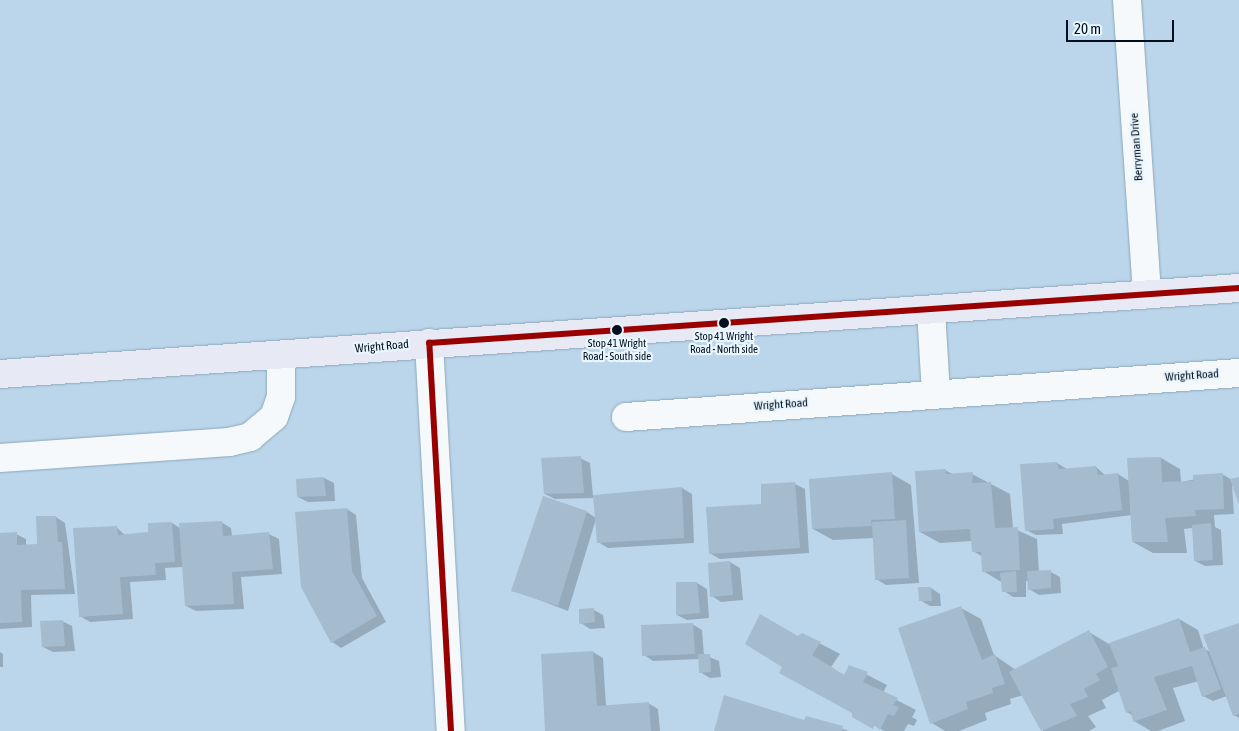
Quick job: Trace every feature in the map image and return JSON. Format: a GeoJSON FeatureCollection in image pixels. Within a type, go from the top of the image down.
{"type":"FeatureCollection","features":[{"type":"Feature","properties":{"kind":"main road","name":"Wright Road"},"geometry":{"type":"LineString","coordinates":[[0,374],[1239,288]]}},
{"type":"Feature","properties":{"kind":"street","name":"Berryman Drive"},"geometry":{"type":"LineString","coordinates":[[1127,0],[1147,294]]}},
{"type":"Feature","properties":{"kind":"street"},"geometry":{"type":"LineString","coordinates":[[931,310],[936,394]]}},
{"type":"Feature","properties":{"kind":"street"},"geometry":{"type":"LineString","coordinates":[[429,343],[451,731]]}},
{"type":"Feature","properties":{"kind":"street"},"geometry":{"type":"LineString","coordinates":[[0,458],[229,442],[250,437],[274,417],[281,397],[281,355]]}},
{"type":"Feature","properties":{"kind":"street","name":"Wright Road"},"geometry":{"type":"LineString","coordinates":[[626,417],[1239,373]]}},
{"type":"Feature","properties":{"kind":"building"},"geometry":{"type":"Polygon","coordinates":[[[581,456],[584,493],[544,494],[541,458],[581,456]]]}},
{"type":"Feature","properties":{"kind":"building"},"geometry":{"type":"Polygon","coordinates":[[[1161,457],[1162,482],[1193,481],[1193,475],[1223,473],[1224,509],[1195,510],[1196,516],[1165,518],[1168,542],[1132,542],[1127,458],[1161,457]]]}},
{"type":"Feature","properties":{"kind":"building"},"geometry":{"type":"Polygon","coordinates":[[[1057,462],[1059,469],[1096,466],[1098,475],[1118,473],[1122,510],[1053,519],[1054,529],[1025,531],[1020,464],[1057,462]]]}},
{"type":"Feature","properties":{"kind":"building"},"geometry":{"type":"Polygon","coordinates":[[[946,469],[946,474],[973,472],[972,483],[991,482],[995,528],[1018,527],[1020,570],[982,572],[981,552],[972,552],[970,529],[919,532],[915,471],[946,469]]]}},
{"type":"Feature","properties":{"kind":"building"},"geometry":{"type":"Polygon","coordinates":[[[892,472],[895,519],[871,520],[872,526],[812,529],[809,479],[892,472]]]}},
{"type":"Feature","properties":{"kind":"building"},"geometry":{"type":"Polygon","coordinates":[[[324,477],[326,496],[297,497],[296,479],[324,477]]]}},
{"type":"Feature","properties":{"kind":"building"},"geometry":{"type":"Polygon","coordinates":[[[1239,477],[1239,505],[1230,479],[1239,477]]]}},
{"type":"Feature","properties":{"kind":"building"},"geometry":{"type":"Polygon","coordinates":[[[795,482],[800,548],[709,554],[706,507],[761,504],[761,484],[795,482]]]}},
{"type":"Feature","properties":{"kind":"building"},"geometry":{"type":"Polygon","coordinates":[[[682,487],[684,538],[597,543],[593,495],[682,487]]]}},
{"type":"Feature","properties":{"kind":"building"},"geometry":{"type":"Polygon","coordinates":[[[543,496],[587,511],[558,606],[511,591],[543,496]]]}},
{"type":"Feature","properties":{"kind":"building"},"geometry":{"type":"Polygon","coordinates":[[[347,508],[352,571],[377,616],[331,643],[301,587],[295,512],[347,508]]]}},
{"type":"Feature","properties":{"kind":"building"},"geometry":{"type":"Polygon","coordinates":[[[36,516],[56,516],[58,542],[62,542],[65,589],[21,590],[22,622],[0,623],[0,533],[17,532],[17,545],[37,544],[36,516]]]}},
{"type":"Feature","properties":{"kind":"building"},"geometry":{"type":"Polygon","coordinates":[[[906,520],[909,578],[875,580],[872,522],[906,520]]]}},
{"type":"Feature","properties":{"kind":"building"},"geometry":{"type":"Polygon","coordinates":[[[222,521],[223,536],[269,532],[273,569],[232,572],[234,604],[185,606],[179,523],[222,521]]]}},
{"type":"Feature","properties":{"kind":"building"},"geometry":{"type":"Polygon","coordinates":[[[172,522],[175,562],[155,563],[156,575],[120,577],[123,614],[79,617],[73,528],[117,526],[118,535],[148,532],[148,523],[172,522]]]}},
{"type":"Feature","properties":{"kind":"building"},"geometry":{"type":"Polygon","coordinates":[[[1211,523],[1213,560],[1194,561],[1192,525],[1211,523]]]}},
{"type":"Feature","properties":{"kind":"building"},"geometry":{"type":"Polygon","coordinates":[[[730,561],[733,595],[710,597],[708,563],[730,561]]]}},
{"type":"Feature","properties":{"kind":"building"},"geometry":{"type":"Polygon","coordinates":[[[1051,570],[1051,588],[1028,590],[1027,571],[1051,570]]]}},
{"type":"Feature","properties":{"kind":"building"},"geometry":{"type":"Polygon","coordinates":[[[1016,571],[1017,592],[1002,592],[1000,573],[1016,571]]]}},
{"type":"Feature","properties":{"kind":"building"},"geometry":{"type":"Polygon","coordinates":[[[676,582],[697,582],[700,613],[676,615],[676,582]]]}},
{"type":"Feature","properties":{"kind":"building"},"geometry":{"type":"Polygon","coordinates":[[[918,587],[931,587],[932,601],[919,601],[918,587]]]}},
{"type":"Feature","properties":{"kind":"building"},"geometry":{"type":"Polygon","coordinates":[[[961,606],[982,660],[995,654],[1005,684],[992,688],[993,693],[966,702],[968,709],[930,724],[898,628],[961,606]]]}},
{"type":"Feature","properties":{"kind":"building"},"geometry":{"type":"Polygon","coordinates":[[[594,608],[595,622],[579,624],[579,609],[594,608]]]}},
{"type":"Feature","properties":{"kind":"building"},"geometry":{"type":"Polygon","coordinates":[[[760,614],[798,636],[802,633],[821,642],[812,655],[844,675],[849,665],[868,672],[863,682],[898,698],[893,705],[899,707],[894,716],[888,714],[880,730],[874,725],[873,729],[852,717],[852,713],[779,673],[782,667],[745,644],[760,614]]]}},
{"type":"Feature","properties":{"kind":"building"},"geometry":{"type":"Polygon","coordinates":[[[1179,618],[1190,652],[1205,647],[1221,689],[1202,697],[1192,666],[1154,677],[1167,710],[1133,722],[1131,711],[1126,713],[1111,668],[1118,666],[1109,643],[1179,618]]]}},
{"type":"Feature","properties":{"kind":"building"},"geometry":{"type":"Polygon","coordinates":[[[63,620],[65,646],[42,647],[40,621],[63,620]]]}},
{"type":"Feature","properties":{"kind":"building"},"geometry":{"type":"Polygon","coordinates":[[[693,623],[695,654],[642,656],[641,625],[693,623]]]}},
{"type":"Feature","properties":{"kind":"building"},"geometry":{"type":"Polygon","coordinates":[[[1239,623],[1239,714],[1233,716],[1203,635],[1239,623]]]}},
{"type":"Feature","properties":{"kind":"building"},"geometry":{"type":"Polygon","coordinates":[[[1089,630],[1108,667],[1096,674],[1100,680],[1084,689],[1088,697],[1070,704],[1077,716],[1041,731],[1009,672],[1089,630]]]}},
{"type":"Feature","properties":{"kind":"building"},"geometry":{"type":"Polygon","coordinates":[[[593,651],[597,706],[649,702],[651,731],[545,731],[541,654],[593,651]]]}},
{"type":"Feature","properties":{"kind":"building"},"geometry":{"type":"Polygon","coordinates":[[[698,654],[710,654],[711,672],[699,673],[698,654]]]}},
{"type":"Feature","properties":{"kind":"building"},"geometry":{"type":"Polygon","coordinates":[[[724,695],[804,720],[806,716],[843,726],[842,731],[714,731],[724,695]]]}},
{"type":"Feature","properties":{"kind":"transit line"},"geometry":{"type":"LineString","coordinates":[[451,731],[429,343],[1239,288]]}},
{"type":"Feature","properties":{"kind":"place","name":"Stop 41 Wright Road - North side"},"geometry":{"type":"Point","coordinates":[724,323]}},
{"type":"Feature","properties":{"kind":"place","name":"Stop 41 Wright Road - South side"},"geometry":{"type":"Point","coordinates":[617,330]}}]}
